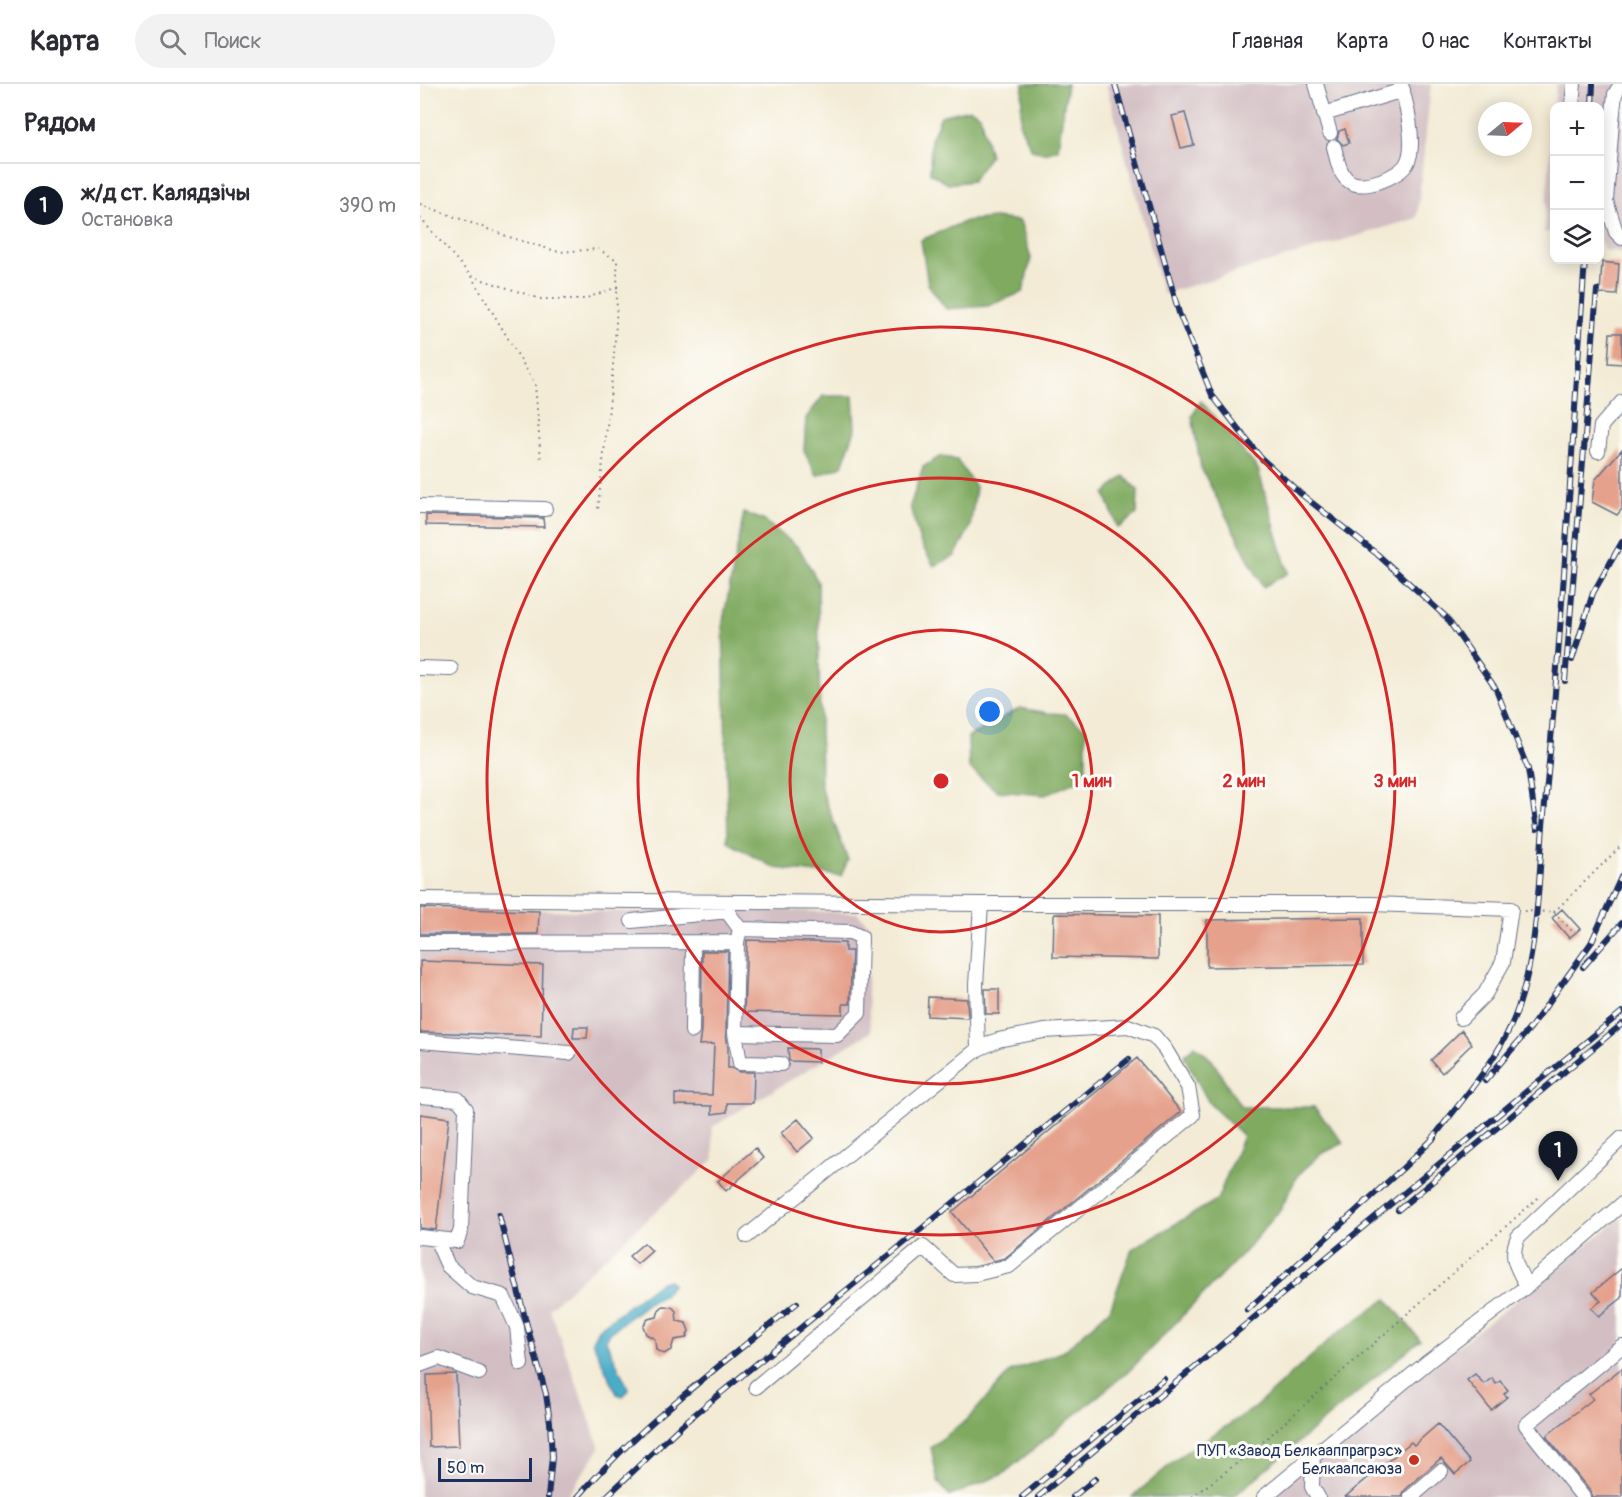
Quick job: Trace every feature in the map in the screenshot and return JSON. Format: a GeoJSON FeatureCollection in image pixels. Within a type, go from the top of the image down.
{"type":"FeatureCollection","features":[{"type":"Feature","properties":{"kind":"street"},"geometry":{"type":"LineString","coordinates":[[1316,84],[1330,133]]}},
{"type":"Feature","properties":{"kind":"street"},"geometry":{"type":"LineString","coordinates":[[1572,102],[1574,84]]}},
{"type":"Feature","properties":{"kind":"street"},"geometry":{"type":"LineString","coordinates":[[1621,84],[1615,94],[1606,201],[1616,232],[1622,238]]}},
{"type":"Feature","properties":{"kind":"street"},"geometry":{"type":"LineString","coordinates":[[1324,114],[1402,87],[1408,108],[1411,147],[1408,163],[1400,171],[1390,177],[1356,185],[1347,180],[1340,169],[1334,147]]}},
{"type":"Feature","properties":{"kind":"street"},"geometry":{"type":"LineString","coordinates":[[1598,451],[1601,426],[1622,402]]}},
{"type":"Feature","properties":{"kind":"street"},"geometry":{"type":"LineString","coordinates":[[420,507],[545,509]]}},
{"type":"Feature","properties":{"kind":"street"},"geometry":{"type":"LineString","coordinates":[[420,668],[451,669]]}},
{"type":"Feature","properties":{"kind":"street"},"geometry":{"type":"LineString","coordinates":[[420,899],[727,906],[1372,904],[1511,909],[1503,962],[1485,994],[1461,1018]]}},
{"type":"Feature","properties":{"kind":"street"},"geometry":{"type":"LineString","coordinates":[[978,1049],[976,985],[981,904]]}},
{"type":"Feature","properties":{"kind":"street"},"geometry":{"type":"LineString","coordinates":[[632,921],[727,906]]}},
{"type":"Feature","properties":{"kind":"street"},"geometry":{"type":"LineString","coordinates":[[727,906],[739,936],[735,1033],[740,1063],[781,1064]]}},
{"type":"Feature","properties":{"kind":"street"},"geometry":{"type":"LineString","coordinates":[[420,943],[693,943],[739,936],[850,932],[861,937],[859,1013],[837,1035],[735,1033]]}},
{"type":"Feature","properties":{"kind":"street"},"geometry":{"type":"LineString","coordinates":[[692,1031],[693,943]]}},
{"type":"Feature","properties":{"kind":"street"},"geometry":{"type":"LineString","coordinates":[[747,1236],[978,1049],[998,1040],[1044,1031],[1128,1026],[1154,1036],[1165,1049],[1188,1087],[1193,1115],[1009,1266],[976,1274],[954,1275],[923,1247],[756,1387]]}},
{"type":"Feature","properties":{"kind":"street"},"geometry":{"type":"LineString","coordinates":[[420,1041],[569,1053]]}},
{"type":"Feature","properties":{"kind":"street"},"geometry":{"type":"LineString","coordinates":[[420,1096],[458,1100],[466,1109],[461,1230],[457,1241],[420,1237]]}},
{"type":"Feature","properties":{"kind":"street"},"geometry":{"type":"LineString","coordinates":[[1527,1286],[1514,1263],[1513,1255],[1518,1237],[1622,1138]]}},
{"type":"Feature","properties":{"kind":"street"},"geometry":{"type":"LineString","coordinates":[[1264,1497],[1429,1361],[1527,1286],[1622,1204]]}},
{"type":"Feature","properties":{"kind":"street"},"geometry":{"type":"LineString","coordinates":[[436,1239],[448,1266],[472,1287],[503,1296],[516,1328],[521,1364]]}},
{"type":"Feature","properties":{"kind":"street"},"geometry":{"type":"LineString","coordinates":[[1583,1497],[1526,1425],[1622,1346]]}},
{"type":"Feature","properties":{"kind":"street"},"geometry":{"type":"LineString","coordinates":[[420,1365],[439,1358],[479,1373]]}},
{"type":"Feature","properties":{"kind":"street"},"geometry":{"type":"LineString","coordinates":[[1313,1455],[1312,1487],[1318,1497]]}},
{"type":"Feature","properties":{"kind":"street"},"geometry":{"type":"LineString","coordinates":[[1411,1497],[1441,1472]]}},
{"type":"Feature","properties":{"kind":"path"},"geometry":{"type":"LineString","coordinates":[[420,204],[512,238],[559,252],[598,249],[618,260],[618,287],[598,509]]}},
{"type":"Feature","properties":{"kind":"path"},"geometry":{"type":"LineString","coordinates":[[420,218],[471,276],[535,384],[542,460]]}},
{"type":"Feature","properties":{"kind":"path"},"geometry":{"type":"LineString","coordinates":[[471,276],[541,299],[584,298],[618,287]]}},
{"type":"Feature","properties":{"kind":"path"},"geometry":{"type":"LineString","coordinates":[[1511,909],[1554,912],[1622,845]]}},
{"type":"Feature","properties":{"kind":"path"},"geometry":{"type":"LineString","coordinates":[[1554,912],[1575,934]]}},
{"type":"Feature","properties":{"kind":"path"},"geometry":{"type":"LineString","coordinates":[[1192,1497],[1248,1455],[1540,1196]]}},
{"type":"Feature","properties":{"kind":"shaded area"},"geometry":{"type":"Polygon","coordinates":[[[1106,84],[1431,84],[1417,218],[1163,294],[1106,84]]]}},
{"type":"Feature","properties":{"kind":"shaded area"},"geometry":{"type":"Polygon","coordinates":[[[1556,84],[1622,84],[1622,252],[1604,250],[1604,102],[1554,102],[1556,84]]]}},
{"type":"Feature","properties":{"kind":"shaded area"},"geometry":{"type":"Polygon","coordinates":[[[1550,158],[1550,233],[1544,232],[1550,158]]]}},
{"type":"Feature","properties":{"kind":"shaded area"},"geometry":{"type":"Polygon","coordinates":[[[420,907],[630,912],[712,909],[729,914],[738,909],[857,913],[868,924],[867,996],[871,1032],[712,1127],[714,1159],[549,1308],[600,1448],[566,1497],[420,1497],[420,907]]]}},
{"type":"Feature","properties":{"kind":"shaded area"},"geometry":{"type":"Polygon","coordinates":[[[1622,1217],[1622,1497],[1266,1497],[1622,1217]]]}},
{"type":"Feature","properties":{"kind":"green space"},"geometry":{"type":"Polygon","coordinates":[[[1023,84],[1067,84],[1058,149],[1044,153],[1032,150],[1020,125],[1023,84]]]}},
{"type":"Feature","properties":{"kind":"green space"},"geometry":{"type":"Polygon","coordinates":[[[970,109],[980,115],[990,156],[972,181],[948,184],[930,173],[931,140],[941,116],[970,109]]]}},
{"type":"Feature","properties":{"kind":"green space"},"geometry":{"type":"Polygon","coordinates":[[[994,218],[1020,221],[1031,258],[1023,292],[988,306],[946,309],[928,284],[921,240],[966,221],[994,218]]]}},
{"type":"Feature","properties":{"kind":"green space"},"geometry":{"type":"Polygon","coordinates":[[[823,396],[853,396],[855,430],[842,466],[817,476],[804,450],[806,418],[823,396]]]}},
{"type":"Feature","properties":{"kind":"green space"},"geometry":{"type":"Polygon","coordinates":[[[1201,401],[1258,469],[1288,573],[1263,587],[1201,468],[1192,416],[1201,401]]]}},
{"type":"Feature","properties":{"kind":"green space"},"geometry":{"type":"Polygon","coordinates":[[[941,456],[957,460],[976,488],[970,527],[955,556],[934,566],[920,542],[910,506],[923,467],[941,456]]]}},
{"type":"Feature","properties":{"kind":"green space"},"geometry":{"type":"Polygon","coordinates":[[[1124,476],[1138,490],[1137,514],[1118,528],[1105,494],[1124,476]]]}},
{"type":"Feature","properties":{"kind":"green space"},"geometry":{"type":"Polygon","coordinates":[[[744,513],[763,520],[799,548],[818,582],[821,788],[848,860],[841,876],[775,868],[728,842],[723,621],[744,513]]]}},
{"type":"Feature","properties":{"kind":"green space"},"geometry":{"type":"Polygon","coordinates":[[[1020,708],[1065,714],[1086,729],[1086,777],[1045,795],[997,791],[969,768],[968,737],[1020,708]]]}},
{"type":"Feature","properties":{"kind":"green space"},"geometry":{"type":"Polygon","coordinates":[[[1195,1045],[1212,1060],[1241,1107],[1314,1107],[1344,1143],[1321,1154],[1297,1176],[1281,1209],[1245,1251],[1131,1369],[1003,1474],[950,1496],[938,1482],[931,1447],[967,1420],[1010,1372],[1064,1351],[1110,1309],[1132,1249],[1217,1200],[1243,1136],[1209,1103],[1184,1056],[1195,1045]]]}},
{"type":"Feature","properties":{"kind":"green space"},"geometry":{"type":"Polygon","coordinates":[[[1387,1299],[1420,1340],[1233,1497],[1132,1497],[1183,1454],[1253,1409],[1335,1335],[1387,1299]]]}},
{"type":"Feature","properties":{"kind":"water"},"geometry":{"type":"Polygon","coordinates":[[[669,1280],[672,1285],[663,1296],[649,1302],[608,1334],[606,1341],[629,1390],[623,1396],[617,1394],[592,1341],[598,1329],[659,1283],[669,1280]]]}},
{"type":"Feature","properties":{"kind":"building"},"geometry":{"type":"Polygon","coordinates":[[[1185,113],[1194,145],[1181,148],[1172,116],[1185,113]]]}},
{"type":"Feature","properties":{"kind":"building"},"geometry":{"type":"Polygon","coordinates":[[[1345,129],[1349,143],[1343,145],[1337,139],[1339,131],[1345,129]]]}},
{"type":"Feature","properties":{"kind":"building"},"geometry":{"type":"Polygon","coordinates":[[[1602,264],[1619,264],[1617,295],[1600,294],[1602,264]]]}},
{"type":"Feature","properties":{"kind":"building"},"geometry":{"type":"Polygon","coordinates":[[[1610,333],[1622,333],[1622,364],[1608,363],[1610,333]]]}},
{"type":"Feature","properties":{"kind":"building"},"geometry":{"type":"Polygon","coordinates":[[[1622,449],[1622,509],[1617,515],[1592,502],[1595,480],[1622,449]]]}},
{"type":"Feature","properties":{"kind":"building"},"geometry":{"type":"Polygon","coordinates":[[[426,515],[543,518],[544,527],[426,525],[426,515]]]}},
{"type":"Feature","properties":{"kind":"building"},"geometry":{"type":"Polygon","coordinates":[[[420,908],[539,911],[538,934],[420,934],[420,908]]]}},
{"type":"Feature","properties":{"kind":"building"},"geometry":{"type":"Polygon","coordinates":[[[1562,909],[1580,929],[1569,938],[1552,918],[1562,909]]]}},
{"type":"Feature","properties":{"kind":"building"},"geometry":{"type":"Polygon","coordinates":[[[1054,914],[1158,916],[1158,959],[1053,957],[1054,914]]]}},
{"type":"Feature","properties":{"kind":"building"},"geometry":{"type":"Polygon","coordinates":[[[1363,918],[1363,965],[1207,967],[1207,920],[1363,918]]]}},
{"type":"Feature","properties":{"kind":"building"},"geometry":{"type":"Polygon","coordinates":[[[747,940],[845,943],[845,951],[852,951],[850,1004],[843,1004],[843,1014],[744,1012],[747,940]]]}},
{"type":"Feature","properties":{"kind":"building"},"geometry":{"type":"Polygon","coordinates":[[[702,951],[728,951],[726,1033],[728,1068],[739,1072],[754,1072],[753,1103],[727,1103],[727,1112],[712,1114],[712,1106],[675,1105],[675,1094],[712,1095],[714,1044],[699,1045],[702,951]]]}},
{"type":"Feature","properties":{"kind":"building"},"geometry":{"type":"Polygon","coordinates":[[[420,961],[543,965],[541,1036],[420,1032],[420,961]]]}},
{"type":"Feature","properties":{"kind":"building"},"geometry":{"type":"Polygon","coordinates":[[[985,989],[999,989],[999,1014],[986,1014],[985,989]]]}},
{"type":"Feature","properties":{"kind":"building"},"geometry":{"type":"Polygon","coordinates":[[[928,997],[967,999],[968,1018],[927,1016],[928,997]]]}},
{"type":"Feature","properties":{"kind":"building"},"geometry":{"type":"Polygon","coordinates":[[[574,1027],[588,1027],[587,1038],[573,1038],[574,1027]]]}},
{"type":"Feature","properties":{"kind":"building"},"geometry":{"type":"Polygon","coordinates":[[[1462,1030],[1472,1044],[1442,1073],[1431,1060],[1462,1030]]]}},
{"type":"Feature","properties":{"kind":"building"},"geometry":{"type":"Polygon","coordinates":[[[788,1048],[818,1049],[818,1062],[789,1061],[788,1048]]]}},
{"type":"Feature","properties":{"kind":"building"},"geometry":{"type":"Polygon","coordinates":[[[1137,1058],[1181,1112],[1005,1258],[993,1261],[952,1212],[1137,1058]]]}},
{"type":"Feature","properties":{"kind":"building"},"geometry":{"type":"Polygon","coordinates":[[[420,1114],[449,1118],[436,1230],[420,1228],[420,1114]]]}},
{"type":"Feature","properties":{"kind":"building"},"geometry":{"type":"Polygon","coordinates":[[[798,1119],[814,1138],[797,1152],[781,1133],[798,1119]]]}},
{"type":"Feature","properties":{"kind":"building"},"geometry":{"type":"Polygon","coordinates":[[[755,1148],[763,1158],[726,1191],[718,1181],[755,1148]]]}},
{"type":"Feature","properties":{"kind":"building"},"geometry":{"type":"Polygon","coordinates":[[[644,1243],[652,1251],[637,1264],[629,1256],[644,1243]]]}},
{"type":"Feature","properties":{"kind":"building"},"geometry":{"type":"Polygon","coordinates":[[[1622,1268],[1622,1298],[1599,1316],[1591,1308],[1601,1301],[1593,1292],[1622,1268]]]}},
{"type":"Feature","properties":{"kind":"building"},"geometry":{"type":"Polygon","coordinates":[[[663,1306],[672,1307],[676,1311],[677,1321],[686,1323],[689,1331],[686,1338],[674,1340],[671,1350],[664,1354],[656,1350],[655,1339],[646,1334],[643,1326],[648,1319],[657,1317],[663,1306]]]}},
{"type":"Feature","properties":{"kind":"building"},"geometry":{"type":"Polygon","coordinates":[[[1622,1368],[1622,1497],[1592,1497],[1590,1491],[1546,1436],[1593,1399],[1589,1394],[1622,1368]]]}},
{"type":"Feature","properties":{"kind":"building"},"geometry":{"type":"Polygon","coordinates":[[[456,1374],[459,1446],[429,1447],[427,1375],[456,1374]]]}},
{"type":"Feature","properties":{"kind":"building"},"geometry":{"type":"Polygon","coordinates":[[[1475,1374],[1484,1384],[1492,1378],[1496,1384],[1500,1381],[1508,1390],[1504,1394],[1507,1397],[1491,1410],[1467,1380],[1475,1374]]]}},
{"type":"Feature","properties":{"kind":"building","name":"ПУП «Завод Белкааппрагрэс» Белкаапсаюза"},"geometry":{"type":"Polygon","coordinates":[[[1438,1424],[1470,1462],[1455,1474],[1441,1458],[1405,1490],[1402,1497],[1345,1497],[1411,1442],[1414,1445],[1438,1424]]]}},
{"type":"Feature","properties":{"kind":"railway"},"geometry":{"type":"LineString","coordinates":[[1115,84],[1179,313],[1212,395],[1261,458],[1301,494],[1377,554],[1446,617],[1496,689],[1528,769],[1537,829]]}},
{"type":"Feature","properties":{"kind":"railway"},"geometry":{"type":"LineString","coordinates":[[1592,102],[1593,84]]}},
{"type":"Feature","properties":{"kind":"railway"},"geometry":{"type":"LineString","coordinates":[[1430,1142],[1491,1061],[1511,1026],[1531,958],[1557,668],[1585,264]]}},
{"type":"Feature","properties":{"kind":"railway"},"geometry":{"type":"LineString","coordinates":[[1565,681],[1597,290]]}},
{"type":"Feature","properties":{"kind":"railway"},"geometry":{"type":"LineString","coordinates":[[1572,660],[1593,593],[1622,542]]}},
{"type":"Feature","properties":{"kind":"railway"},"geometry":{"type":"LineString","coordinates":[[1485,1081],[1531,1027],[1591,943],[1622,875]]}},
{"type":"Feature","properties":{"kind":"railway"},"geometry":{"type":"LineString","coordinates":[[1583,967],[1622,923]]}},
{"type":"Feature","properties":{"kind":"railway"},"geometry":{"type":"LineString","coordinates":[[1038,1497],[1622,1012]]}},
{"type":"Feature","properties":{"kind":"railway"},"geometry":{"type":"LineString","coordinates":[[1398,1210],[1622,1024]]}},
{"type":"Feature","properties":{"kind":"railway"},"geometry":{"type":"LineString","coordinates":[[606,1497],[683,1424],[1129,1059]]}},
{"type":"Feature","properties":{"kind":"railway"},"geometry":{"type":"LineString","coordinates":[[1247,1310],[1435,1137]]}},
{"type":"Feature","properties":{"kind":"railway"},"geometry":{"type":"LineString","coordinates":[[499,1215],[546,1394],[552,1457],[548,1497]]}},
{"type":"Feature","properties":{"kind":"railway"},"geometry":{"type":"LineString","coordinates":[[578,1497],[655,1419],[797,1303]]}},
{"type":"Feature","properties":{"kind":"railway"},"geometry":{"type":"LineString","coordinates":[[1022,1497],[1164,1379]]}},
{"type":"Feature","properties":{"kind":"railway"},"geometry":{"type":"LineString","coordinates":[[1073,1497],[1095,1479]]}},
{"type":"Feature","properties":{"kind":"place","name":"ж/д ст. Калядзічы"},"geometry":{"type":"Point","coordinates":[1558,1181]}},
{"type":"Feature","properties":{"kind":"place","name":"ПУП «Завод Белкааппрагрэс» Белкаапсаюза"},"geometry":{"type":"Point","coordinates":[1414,1460]}}]}
